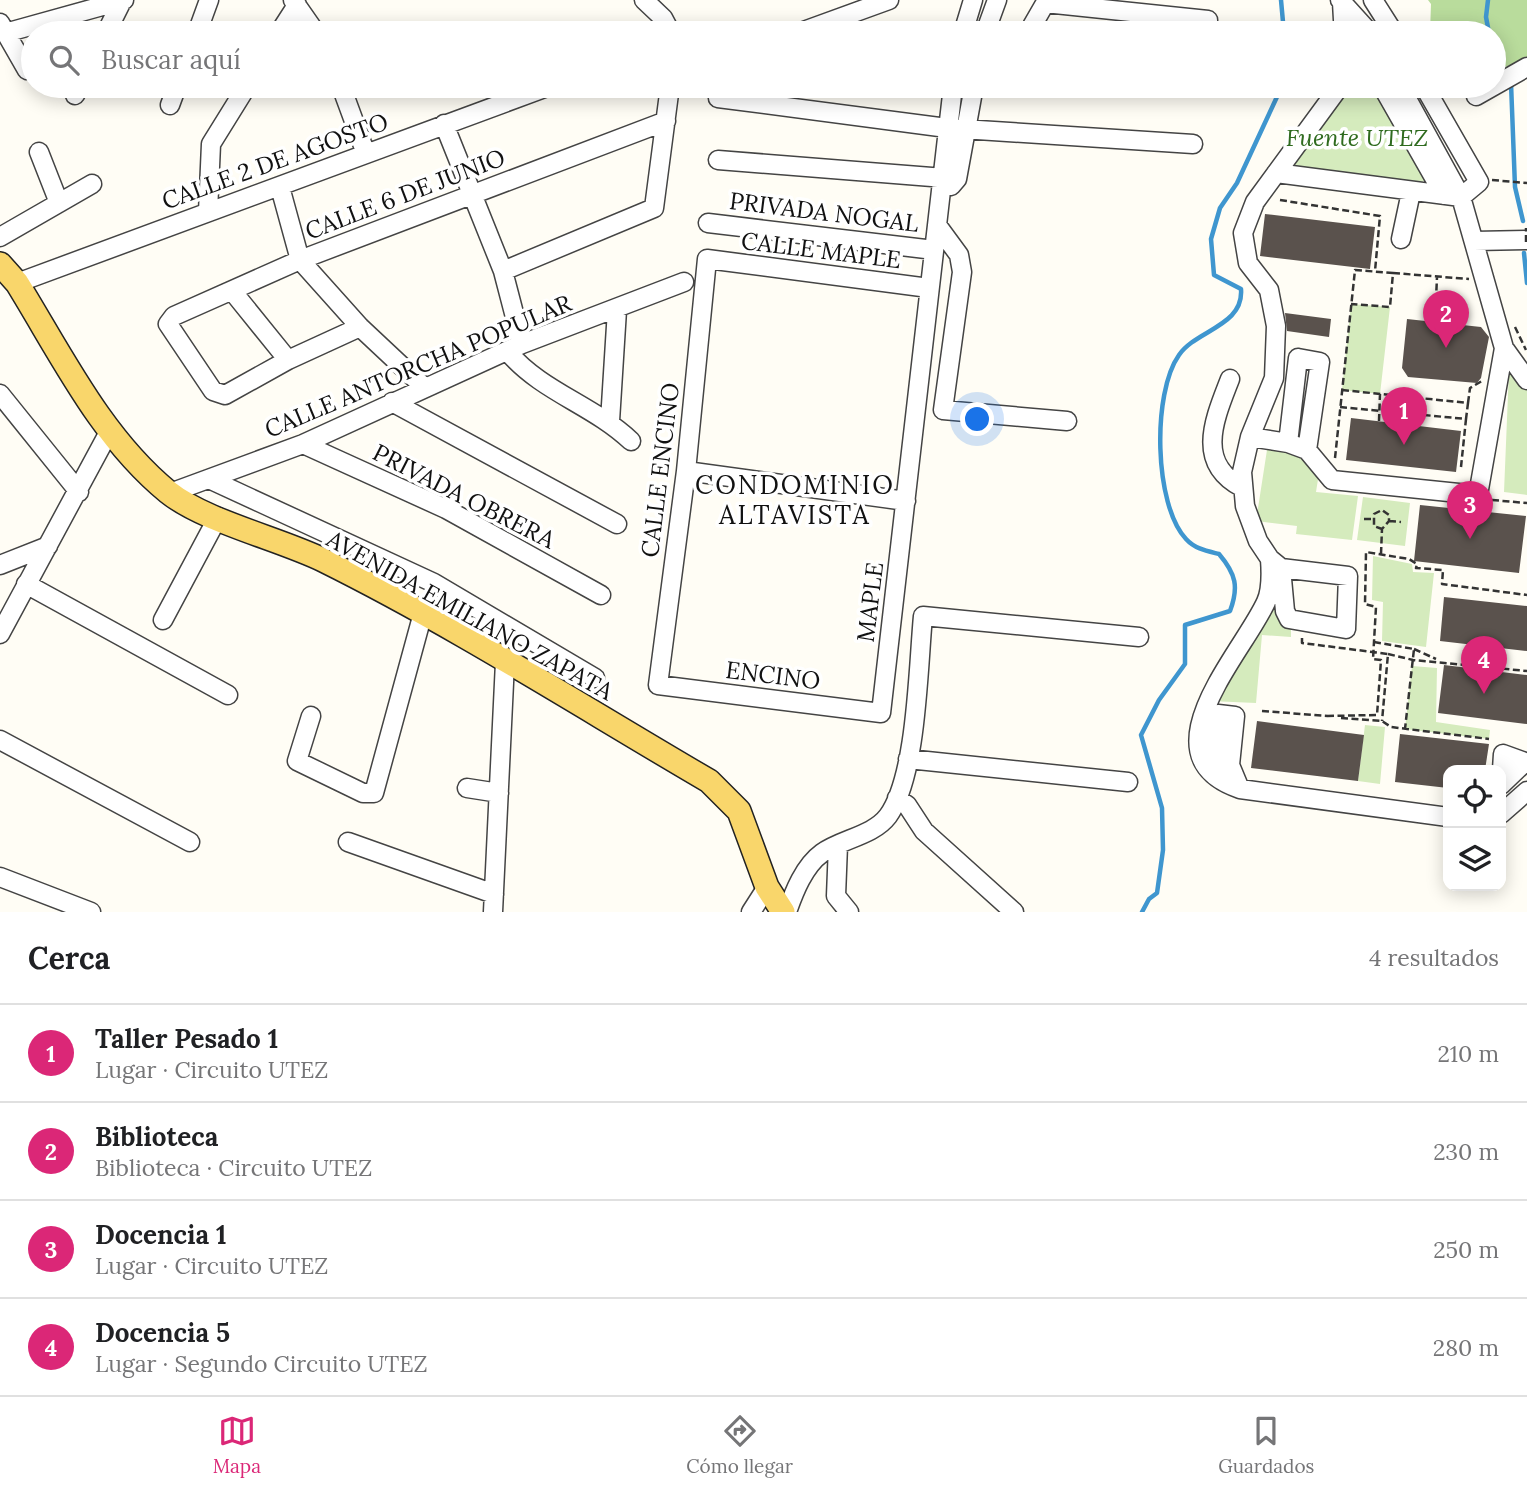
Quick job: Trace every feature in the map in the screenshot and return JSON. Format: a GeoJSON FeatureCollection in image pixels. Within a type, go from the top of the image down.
{"type":"FeatureCollection","features":[{"type":"Feature","properties":{"kind":"main road","name":"AVENIDA EMILIANO ZAPATA"},"geometry":{"type":"LineString","coordinates":[[0,264],[17,283],[109,432],[170,494],[218,517],[321,559],[423,613],[709,781],[739,811],[767,887],[785,912]]}},
{"type":"Feature","properties":{"kind":"street"},"geometry":{"type":"LineString","coordinates":[[32,21],[123,0]]}},
{"type":"Feature","properties":{"kind":"street"},"geometry":{"type":"LineString","coordinates":[[112,21],[123,0]]}},
{"type":"Feature","properties":{"kind":"street"},"geometry":{"type":"LineString","coordinates":[[201,21],[209,0]]}},
{"type":"Feature","properties":{"kind":"street"},"geometry":{"type":"LineString","coordinates":[[644,0],[665,21]]}},
{"type":"Feature","properties":{"kind":"street"},"geometry":{"type":"LineString","coordinates":[[831,21],[889,0]]}},
{"type":"Feature","properties":{"kind":"street"},"geometry":{"type":"LineString","coordinates":[[967,21],[973,0]]}},
{"type":"Feature","properties":{"kind":"street"},"geometry":{"type":"LineString","coordinates":[[989,21],[997,0]]}},
{"type":"Feature","properties":{"kind":"street"},"geometry":{"type":"LineString","coordinates":[[1373,0],[1386,21]]}},
{"type":"Feature","properties":{"kind":"street"},"geometry":{"type":"LineString","coordinates":[[1035,21],[1046,1],[1208,20]]}},
{"type":"Feature","properties":{"kind":"street"},"geometry":{"type":"LineString","coordinates":[[1344,1],[1344,21]]}},
{"type":"Feature","properties":{"kind":"street"},"geometry":{"type":"LineString","coordinates":[[1344,1],[1360,21]]}},
{"type":"Feature","properties":{"kind":"street"},"geometry":{"type":"LineString","coordinates":[[285,21],[295,2],[308,21]]}},
{"type":"Feature","properties":{"kind":"street"},"geometry":{"type":"LineString","coordinates":[[21,24],[3,28],[21,60]]}},
{"type":"Feature","properties":{"kind":"street"},"geometry":{"type":"LineString","coordinates":[[170,105],[173,98]]}},
{"type":"Feature","properties":{"kind":"street"},"geometry":{"type":"LineString","coordinates":[[208,212],[211,144],[240,98]]}},
{"type":"Feature","properties":{"kind":"street"},"geometry":{"type":"LineString","coordinates":[[345,98],[366,154]]}},
{"type":"Feature","properties":{"kind":"street","name":"CALLE 2 DE AGOSTO"},"geometry":{"type":"LineString","coordinates":[[17,283],[517,98]]}},
{"type":"Feature","properties":{"kind":"street"},"geometry":{"type":"LineString","coordinates":[[503,271],[654,208],[669,98]]}},
{"type":"Feature","properties":{"kind":"street"},"geometry":{"type":"LineString","coordinates":[[718,98],[947,128],[1193,144]]}},
{"type":"Feature","properties":{"kind":"street"},"geometry":{"type":"LineString","coordinates":[[949,178],[947,128],[951,98]]}},
{"type":"Feature","properties":{"kind":"street"},"geometry":{"type":"LineString","coordinates":[[949,178],[967,129],[972,98]]}},
{"type":"Feature","properties":{"kind":"street"},"geometry":{"type":"LineString","coordinates":[[1276,563],[1348,576],[1346,629],[1289,619],[1276,563],[1258,541],[1249,518],[1242,472],[1250,437],[1274,379],[1276,326],[1269,290],[1248,263],[1243,233],[1255,202],[1331,98]]}},
{"type":"Feature","properties":{"kind":"street"},"geometry":{"type":"LineString","coordinates":[[1390,98],[1453,196]]}},
{"type":"Feature","properties":{"kind":"street"},"geometry":{"type":"LineString","coordinates":[[1406,98],[1474,241],[1504,348],[1527,380]]}},
{"type":"Feature","properties":{"kind":"street"},"geometry":{"type":"LineString","coordinates":[[1276,173],[1453,196],[1479,183],[1431,98]]}},
{"type":"Feature","properties":{"kind":"street","name":"CALLE 6 DE JUNIO"},"geometry":{"type":"LineString","coordinates":[[288,360],[225,395],[213,391],[168,324],[174,316],[300,260],[666,121]]}},
{"type":"Feature","properties":{"kind":"street"},"geometry":{"type":"LineString","coordinates":[[444,124],[503,271],[515,348],[526,373],[610,421],[631,441]]}},
{"type":"Feature","properties":{"kind":"street"},"geometry":{"type":"LineString","coordinates":[[39,152],[59,203]]}},
{"type":"Feature","properties":{"kind":"street"},"geometry":{"type":"LineString","coordinates":[[718,160],[949,178]]}},
{"type":"Feature","properties":{"kind":"street","name":"MAPLE"},"geometry":{"type":"LineString","coordinates":[[881,713],[937,225],[942,196],[949,178]]}},
{"type":"Feature","properties":{"kind":"street"},"geometry":{"type":"LineString","coordinates":[[0,237],[92,184]]}},
{"type":"Feature","properties":{"kind":"street"},"geometry":{"type":"LineString","coordinates":[[279,187],[300,260],[360,327],[424,387]]}},
{"type":"Feature","properties":{"kind":"street"},"geometry":{"type":"LineString","coordinates":[[1401,239],[1411,192]]}},
{"type":"Feature","properties":{"kind":"street","name":"PRIVADA NOGAL"},"geometry":{"type":"LineString","coordinates":[[708,223],[934,250]]}},
{"type":"Feature","properties":{"kind":"street"},"geometry":{"type":"LineString","coordinates":[[937,225],[959,255],[962,272],[943,410],[1067,421]]}},
{"type":"Feature","properties":{"kind":"street"},"geometry":{"type":"LineString","coordinates":[[1474,241],[1523,242]]}},
{"type":"Feature","properties":{"kind":"street","name":"CALLE MAPLE"},"geometry":{"type":"LineString","coordinates":[[707,259],[929,288]]}},
{"type":"Feature","properties":{"kind":"street","name":"CALLE ENCINO"},"geometry":{"type":"LineString","coordinates":[[658,685],[686,471],[707,259]]}},
{"type":"Feature","properties":{"kind":"street","name":"CALLE ANTORCHA POPULAR"},"geometry":{"type":"LineString","coordinates":[[170,494],[303,444],[515,348],[684,282]]}},
{"type":"Feature","properties":{"kind":"street"},"geometry":{"type":"LineString","coordinates":[[233,292],[288,360],[360,327]]}},
{"type":"Feature","properties":{"kind":"street"},"geometry":{"type":"LineString","coordinates":[[610,421],[617,310]]}},
{"type":"Feature","properties":{"kind":"street"},"geometry":{"type":"LineString","coordinates":[[1250,437],[1287,443],[1307,450],[1332,480],[1478,495],[1504,348]]}},
{"type":"Feature","properties":{"kind":"street"},"geometry":{"type":"LineString","coordinates":[[1287,443],[1298,358],[1320,362],[1307,450]]}},
{"type":"Feature","properties":{"kind":"street"},"geometry":{"type":"LineString","coordinates":[[1230,379],[1213,425],[1212,442],[1215,460],[1227,480],[1243,488]]}},
{"type":"Feature","properties":{"kind":"street"},"geometry":{"type":"LineString","coordinates":[[0,394],[79,492]]}},
{"type":"Feature","properties":{"kind":"street"},"geometry":{"type":"LineString","coordinates":[[392,402],[617,524]]}},
{"type":"Feature","properties":{"kind":"street"},"geometry":{"type":"LineString","coordinates":[[0,634],[109,432]]}},
{"type":"Feature","properties":{"kind":"street","name":"PRIVADA OBRERA"},"geometry":{"type":"LineString","coordinates":[[303,444],[446,509],[601,595]]}},
{"type":"Feature","properties":{"kind":"street"},"geometry":{"type":"LineString","coordinates":[[686,471],[906,501]]}},
{"type":"Feature","properties":{"kind":"street"},"geometry":{"type":"LineString","coordinates":[[209,479],[434,583],[595,678]]}},
{"type":"Feature","properties":{"kind":"street"},"geometry":{"type":"LineString","coordinates":[[163,620],[218,517]]}},
{"type":"Feature","properties":{"kind":"street"},"geometry":{"type":"LineString","coordinates":[[0,565],[48,546]]}},
{"type":"Feature","properties":{"kind":"street"},"geometry":{"type":"LineString","coordinates":[[1276,563],[1267,600],[1198,725],[1199,752],[1212,774],[1226,785],[1240,789],[1443,816]]}},
{"type":"Feature","properties":{"kind":"street"},"geometry":{"type":"LineString","coordinates":[[26,584],[228,695]]}},
{"type":"Feature","properties":{"kind":"street"},"geometry":{"type":"LineString","coordinates":[[311,716],[297,761],[363,793],[374,793],[423,613]]}},
{"type":"Feature","properties":{"kind":"street"},"geometry":{"type":"LineString","coordinates":[[785,912],[795,887],[821,853],[886,818],[897,798],[908,759],[923,616],[1139,636]]}},
{"type":"Feature","properties":{"kind":"street"},"geometry":{"type":"LineString","coordinates":[[348,842],[493,903],[505,662]]}},
{"type":"Feature","properties":{"kind":"street","name":"ENCINO"},"geometry":{"type":"LineString","coordinates":[[658,685],[881,713]]}},
{"type":"Feature","properties":{"kind":"street"},"geometry":{"type":"LineString","coordinates":[[0,740],[190,842]]}},
{"type":"Feature","properties":{"kind":"street"},"geometry":{"type":"LineString","coordinates":[[908,759],[1128,782]]}},
{"type":"Feature","properties":{"kind":"street"},"geometry":{"type":"LineString","coordinates":[[1230,765],[1240,789]]}},
{"type":"Feature","properties":{"kind":"street"},"geometry":{"type":"LineString","coordinates":[[467,788],[499,793]]}},
{"type":"Feature","properties":{"kind":"street"},"geometry":{"type":"LineString","coordinates":[[1506,810],[1527,791]]}},
{"type":"Feature","properties":{"kind":"street"},"geometry":{"type":"LineString","coordinates":[[897,798],[907,805],[924,831],[1014,912]]}},
{"type":"Feature","properties":{"kind":"street"},"geometry":{"type":"LineString","coordinates":[[838,845],[836,896],[849,912]]}},
{"type":"Feature","properties":{"kind":"street"},"geometry":{"type":"LineString","coordinates":[[0,877],[90,912]]}},
{"type":"Feature","properties":{"kind":"street"},"geometry":{"type":"LineString","coordinates":[[751,912],[767,887]]}},
{"type":"Feature","properties":{"kind":"path"},"geometry":{"type":"LineString","coordinates":[[1485,179],[1527,183]]}},
{"type":"Feature","properties":{"kind":"path"},"geometry":{"type":"LineString","coordinates":[[1280,200],[1380,216],[1374,271]]}},
{"type":"Feature","properties":{"kind":"path"},"geometry":{"type":"LineString","coordinates":[[1523,242],[1527,228]]}},
{"type":"Feature","properties":{"kind":"path"},"geometry":{"type":"LineString","coordinates":[[1332,480],[1355,270],[1473,279]]}},
{"type":"Feature","properties":{"kind":"path"},"geometry":{"type":"LineString","coordinates":[[1351,303],[1390,307],[1392,273]]}},
{"type":"Feature","properties":{"kind":"path"},"geometry":{"type":"LineString","coordinates":[[1435,322],[1437,277]]}},
{"type":"Feature","properties":{"kind":"path"},"geometry":{"type":"LineString","coordinates":[[1513,322],[1527,353]]}},
{"type":"Feature","properties":{"kind":"path"},"geometry":{"type":"LineString","coordinates":[[1461,467],[1470,388],[1487,378]]}},
{"type":"Feature","properties":{"kind":"path"},"geometry":{"type":"LineString","coordinates":[[1342,390],[1468,403]]}},
{"type":"Feature","properties":{"kind":"path"},"geometry":{"type":"LineString","coordinates":[[1378,421],[1380,394]]}},
{"type":"Feature","properties":{"kind":"path"},"geometry":{"type":"LineString","coordinates":[[1340,407],[1466,419]]}},
{"type":"Feature","properties":{"kind":"path"},"geometry":{"type":"LineString","coordinates":[[1381,554],[1382,529],[1389,521],[1389,515],[1382,510],[1374,514],[1372,519],[1374,526],[1382,529]]}},
{"type":"Feature","properties":{"kind":"path"},"geometry":{"type":"LineString","coordinates":[[1364,519],[1372,519]]}},
{"type":"Feature","properties":{"kind":"path"},"geometry":{"type":"LineString","coordinates":[[1389,521],[1401,522]]}},
{"type":"Feature","properties":{"kind":"path"},"geometry":{"type":"LineString","coordinates":[[1327,716],[1377,715],[1381,660],[1373,659],[1376,607],[1365,604],[1366,552],[1409,559],[1417,564],[1416,568],[1443,570],[1442,584],[1527,595]]}},
{"type":"Feature","properties":{"kind":"path"},"geometry":{"type":"LineString","coordinates":[[1374,642],[1414,649],[1439,661]]}},
{"type":"Feature","properties":{"kind":"path"},"geometry":{"type":"LineString","coordinates":[[1302,643],[1388,654],[1413,660],[1527,671]]}},
{"type":"Feature","properties":{"kind":"path"},"geometry":{"type":"LineString","coordinates":[[1405,729],[1414,649]]}},
{"type":"Feature","properties":{"kind":"path"},"geometry":{"type":"LineString","coordinates":[[1382,721],[1388,654]]}},
{"type":"Feature","properties":{"kind":"path"},"geometry":{"type":"LineString","coordinates":[[1262,710],[1382,721],[1391,727],[1489,739]]}},
{"type":"Feature","properties":{"kind":"green space"},"geometry":{"type":"Polygon","coordinates":[[[1428,0],[1527,0],[1527,59],[1506,67],[1506,21],[1430,21],[1431,4],[1428,0]]]}},
{"type":"Feature","properties":{"kind":"green space","name":"Fuente UTEZ"},"geometry":{"type":"Polygon","coordinates":[[[1339,98],[1379,98],[1424,176],[1424,181],[1419,183],[1297,169],[1293,160],[1339,98]]]}},
{"type":"Feature","properties":{"kind":"green space"},"geometry":{"type":"Polygon","coordinates":[[[1351,304],[1390,307],[1380,394],[1342,390],[1351,304]]]}},
{"type":"Feature","properties":{"kind":"green space"},"geometry":{"type":"Polygon","coordinates":[[[1513,369],[1527,389],[1527,495],[1504,492],[1509,370],[1513,369]]]}},
{"type":"Feature","properties":{"kind":"green space"},"geometry":{"type":"Polygon","coordinates":[[[1267,450],[1290,450],[1319,473],[1316,492],[1358,496],[1352,540],[1296,534],[1297,526],[1256,521],[1267,450]]]}},
{"type":"Feature","properties":{"kind":"green space"},"geometry":{"type":"Polygon","coordinates":[[[1363,497],[1410,503],[1405,546],[1357,540],[1363,497]]]}},
{"type":"Feature","properties":{"kind":"green space"},"geometry":{"type":"Polygon","coordinates":[[[1373,556],[1412,564],[1413,572],[1434,573],[1426,647],[1382,641],[1383,602],[1372,600],[1373,556]]]}},
{"type":"Feature","properties":{"kind":"green space"},"geometry":{"type":"Polygon","coordinates":[[[1269,601],[1276,602],[1291,625],[1291,637],[1262,635],[1256,703],[1210,701],[1269,601]]]}},
{"type":"Feature","properties":{"kind":"green space"},"geometry":{"type":"Polygon","coordinates":[[[1412,666],[1437,668],[1436,722],[1490,730],[1489,739],[1405,729],[1412,666]]]}},
{"type":"Feature","properties":{"kind":"green space"},"geometry":{"type":"Polygon","coordinates":[[[1365,725],[1385,727],[1380,784],[1358,781],[1365,725]]]}},
{"type":"Feature","properties":{"kind":"building"},"geometry":{"type":"Polygon","coordinates":[[[1265,214],[1375,227],[1370,269],[1260,256],[1265,214]]]}},
{"type":"Feature","properties":{"kind":"building"},"geometry":{"type":"Polygon","coordinates":[[[1285,313],[1331,319],[1329,337],[1287,331],[1285,313]]]}},
{"type":"Feature","properties":{"kind":"building"},"geometry":{"type":"Polygon","coordinates":[[[1407,319],[1481,327],[1489,337],[1481,378],[1477,383],[1408,377],[1402,368],[1407,319]]]}},
{"type":"Feature","properties":{"kind":"building"},"geometry":{"type":"Polygon","coordinates":[[[1351,418],[1461,431],[1456,472],[1346,460],[1351,418]]]}},
{"type":"Feature","properties":{"kind":"building"},"geometry":{"type":"Polygon","coordinates":[[[1420,505],[1526,516],[1519,573],[1414,561],[1420,505]]]}},
{"type":"Feature","properties":{"kind":"building"},"geometry":{"type":"Polygon","coordinates":[[[1444,597],[1527,606],[1527,651],[1440,641],[1444,597]]]}},
{"type":"Feature","properties":{"kind":"building"},"geometry":{"type":"Polygon","coordinates":[[[1444,665],[1527,675],[1527,724],[1438,713],[1444,665]]]}},
{"type":"Feature","properties":{"kind":"building"},"geometry":{"type":"Polygon","coordinates":[[[1257,721],[1364,735],[1358,781],[1251,768],[1257,721]]]}},
{"type":"Feature","properties":{"kind":"building"},"geometry":{"type":"Polygon","coordinates":[[[1400,734],[1489,744],[1486,765],[1443,765],[1443,787],[1395,782],[1400,734]]]}},
{"type":"Feature","properties":{"kind":"waterway"},"geometry":{"type":"LineString","coordinates":[[1281,0],[1283,21]]}},
{"type":"Feature","properties":{"kind":"waterway"},"geometry":{"type":"LineString","coordinates":[[1487,21],[1488,0]]}},
{"type":"Feature","properties":{"kind":"waterway"},"geometry":{"type":"LineString","coordinates":[[1511,83],[1515,187],[1523,221]]}},
{"type":"Feature","properties":{"kind":"waterway"},"geometry":{"type":"LineString","coordinates":[[1142,912],[1149,899],[1157,893],[1163,850],[1162,808],[1141,735],[1159,700],[1185,664],[1185,625],[1230,611],[1235,588],[1232,574],[1219,554],[1193,545],[1175,523],[1168,501],[1160,448],[1164,395],[1170,372],[1179,355],[1196,339],[1227,320],[1240,301],[1241,289],[1214,275],[1211,239],[1220,208],[1237,183],[1276,98]]}},
{"type":"Feature","properties":{"kind":"waterway"},"geometry":{"type":"LineString","coordinates":[[1524,253],[1527,283]]}},
{"type":"Feature","properties":{"kind":"place","name":"Biblioteca"},"geometry":{"type":"Point","coordinates":[1446,348]}},
{"type":"Feature","properties":{"kind":"place","name":"Taller Pesado 1"},"geometry":{"type":"Point","coordinates":[1404,445]}},
{"type":"Feature","properties":{"kind":"place","name":"Docencia 1"},"geometry":{"type":"Point","coordinates":[1470,539]}},
{"type":"Feature","properties":{"kind":"place","name":"Docencia 5"},"geometry":{"type":"Point","coordinates":[1484,694]}},
{"type":"Feature","properties":{"kind":"district","name":"CONDOMINIO ALTAVISTA"},"geometry":{"type":"Point","coordinates":[795,499]}}]}
